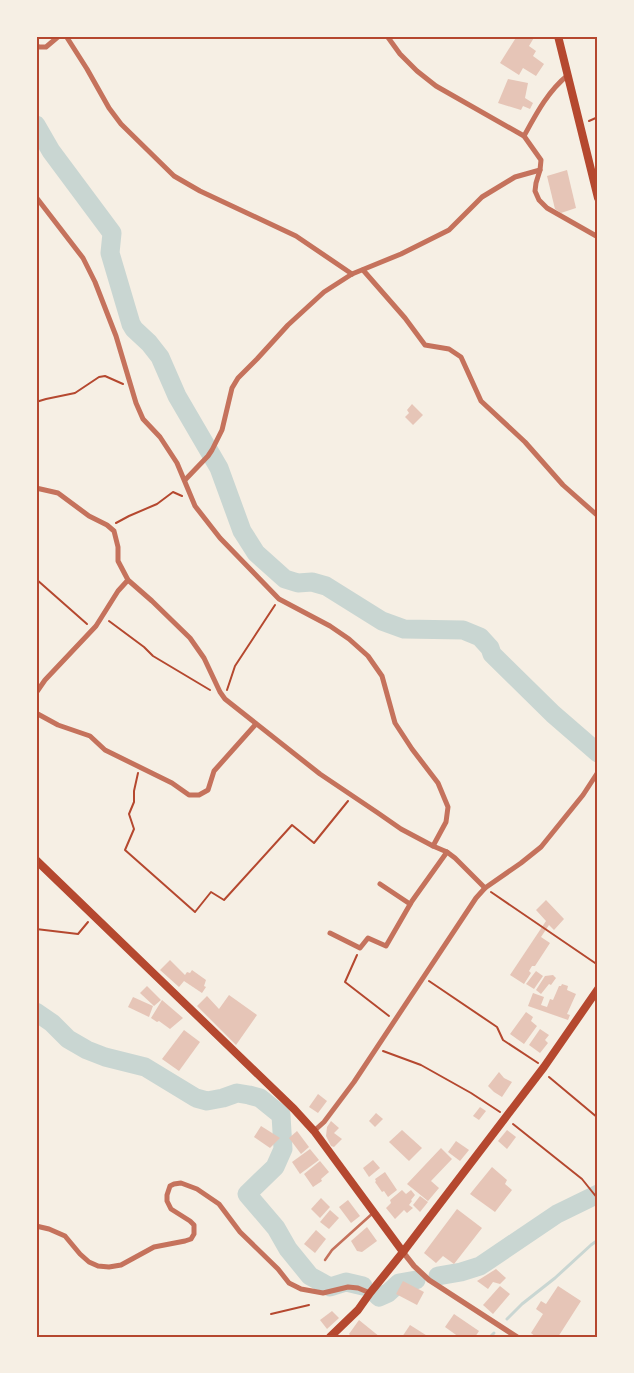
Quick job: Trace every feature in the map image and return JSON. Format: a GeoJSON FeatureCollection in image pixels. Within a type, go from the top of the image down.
{"type":"FeatureCollection","features":[{"type":"Feature","properties":{"kind":"main road"},"geometry":{"type":"LineString","coordinates":[[558,36],[598,198]]}},
{"type":"Feature","properties":{"kind":"main road"},"geometry":{"type":"LineString","coordinates":[[36,860],[294,1108],[314,1131],[403,1252]]}},
{"type":"Feature","properties":{"kind":"main road"},"geometry":{"type":"LineString","coordinates":[[330,1337],[358,1310],[403,1252],[506,1117],[598,989]]}},
{"type":"Feature","properties":{"kind":"street"},"geometry":{"type":"LineString","coordinates":[[36,45],[46,47],[58,36]]}},
{"type":"Feature","properties":{"kind":"street"},"geometry":{"type":"LineString","coordinates":[[66,36],[109,108],[121,124],[174,176],[296,236],[352,274]]}},
{"type":"Feature","properties":{"kind":"street"},"geometry":{"type":"LineString","coordinates":[[387,36],[400,54],[436,86],[524,136],[541,160],[535,191],[539,200],[547,208],[598,237]]}},
{"type":"Feature","properties":{"kind":"street"},"geometry":{"type":"LineString","coordinates":[[524,136],[536,114],[557,84],[568,75]]}},
{"type":"Feature","properties":{"kind":"street"},"geometry":{"type":"LineString","coordinates":[[185,480],[212,450],[222,430],[232,388],[238,378],[288,325],[317,298],[352,274],[402,254],[449,230],[482,197],[515,177],[540,170]]}},
{"type":"Feature","properties":{"kind":"street"},"geometry":{"type":"LineString","coordinates":[[36,197],[83,258],[95,282],[116,336],[136,403],[143,419],[160,437],[178,462],[195,506],[220,538],[279,599],[330,626],[349,639],[368,656],[382,676],[395,722],[412,749],[438,783],[448,807],[446,822],[433,846]]}},
{"type":"Feature","properties":{"kind":"street"},"geometry":{"type":"LineString","coordinates":[[363,270],[405,318],[425,345],[450,349],[461,357],[481,401],[525,442],[563,485],[598,516]]}},
{"type":"Feature","properties":{"kind":"street"},"geometry":{"type":"LineString","coordinates":[[36,488],[58,493],[89,516],[114,531],[118,547],[118,561],[128,580],[190,638],[204,658],[224,697],[320,774],[401,829],[447,852],[485,888]]}},
{"type":"Feature","properties":{"kind":"street"},"geometry":{"type":"LineString","coordinates":[[36,693],[45,680],[103,616],[118,591],[128,580]]}},
{"type":"Feature","properties":{"kind":"street"},"geometry":{"type":"LineString","coordinates":[[36,713],[58,725],[90,736],[105,750],[172,783],[189,795],[199,795],[208,790],[214,771],[256,724]]}},
{"type":"Feature","properties":{"kind":"street"},"geometry":{"type":"LineString","coordinates":[[314,1131],[324,1122],[354,1082],[476,898],[485,888],[521,864],[541,847],[583,795],[598,772]]}},
{"type":"Feature","properties":{"kind":"street"},"geometry":{"type":"LineString","coordinates":[[330,933],[360,948],[368,938],[386,946],[410,904],[447,852]]}},
{"type":"Feature","properties":{"kind":"street"},"geometry":{"type":"LineString","coordinates":[[380,884],[410,904]]}},
{"type":"Feature","properties":{"kind":"street"},"geometry":{"type":"LineString","coordinates":[[36,1226],[65,1236],[89,1262],[98,1266],[121,1265],[154,1248],[191,1239],[194,1234],[194,1225],[190,1220],[171,1209],[167,1201],[166,1195],[170,1186],[181,1183],[197,1189],[219,1204],[240,1232],[278,1269],[289,1283],[301,1289],[323,1293],[348,1287],[358,1288],[370,1293]]}},
{"type":"Feature","properties":{"kind":"street"},"geometry":{"type":"LineString","coordinates":[[403,1252],[429,1280],[517,1337]]}},
{"type":"Feature","properties":{"kind":"lane"},"geometry":{"type":"LineString","coordinates":[[325,1260],[332,1250],[374,1212]]}},
{"type":"Feature","properties":{"kind":"path"},"geometry":{"type":"LineString","coordinates":[[580,123],[598,117]]}},
{"type":"Feature","properties":{"kind":"path"},"geometry":{"type":"LineString","coordinates":[[36,402],[75,394],[99,377],[105,376],[123,384],[130,384]]}},
{"type":"Feature","properties":{"kind":"path"},"geometry":{"type":"LineString","coordinates":[[110,527],[129,516],[157,504],[174,492],[194,502]]}},
{"type":"Feature","properties":{"kind":"path"},"geometry":{"type":"LineString","coordinates":[[36,579],[93,628]]}},
{"type":"Feature","properties":{"kind":"path"},"geometry":{"type":"LineString","coordinates":[[103,616],[154,656],[224,697],[235,666],[279,599]]}},
{"type":"Feature","properties":{"kind":"path"},"geometry":{"type":"LineString","coordinates":[[140,768],[134,791],[134,802],[129,814],[134,829],[125,850],[195,912],[211,892],[224,900],[292,825],[314,843],[352,796]]}},
{"type":"Feature","properties":{"kind":"path"},"geometry":{"type":"LineString","coordinates":[[485,888],[598,965]]}},
{"type":"Feature","properties":{"kind":"path"},"geometry":{"type":"LineString","coordinates":[[36,929],[78,934],[94,916]]}},
{"type":"Feature","properties":{"kind":"path"},"geometry":{"type":"LineString","coordinates":[[360,948],[345,982],[394,1020]]}},
{"type":"Feature","properties":{"kind":"path"},"geometry":{"type":"LineString","coordinates":[[422,977],[498,1027],[503,1040],[542,1068],[598,1118]]}},
{"type":"Feature","properties":{"kind":"path"},"geometry":{"type":"LineString","coordinates":[[376,1048],[420,1066],[471,1093],[506,1117],[582,1179],[598,1199]]}},
{"type":"Feature","properties":{"kind":"path"},"geometry":{"type":"LineString","coordinates":[[271,1314],[309,1305]]}},
{"type":"Feature","properties":{"kind":"building"},"geometry":{"type":"Polygon","coordinates":[[[517,36],[535,36],[529,46],[536,51],[533,56],[544,64],[536,76],[523,68],[519,75],[500,63],[517,36]]]}},
{"type":"Feature","properties":{"kind":"building"},"geometry":{"type":"Polygon","coordinates":[[[508,79],[528,83],[525,98],[533,103],[530,109],[523,106],[521,110],[498,103],[508,79]]]}},
{"type":"Feature","properties":{"kind":"building"},"geometry":{"type":"Polygon","coordinates":[[[567,170],[576,208],[561,213],[555,209],[547,176],[567,170]]]}},
{"type":"Feature","properties":{"kind":"building"},"geometry":{"type":"Polygon","coordinates":[[[412,404],[423,415],[413,425],[405,417],[409,413],[407,410],[412,404]]]}},
{"type":"Feature","properties":{"kind":"building"},"geometry":{"type":"Polygon","coordinates":[[[546,900],[564,919],[554,930],[549,925],[541,937],[550,943],[535,966],[532,966],[529,971],[531,973],[524,984],[510,975],[546,921],[536,910],[546,900]]]}},
{"type":"Feature","properties":{"kind":"building"},"geometry":{"type":"Polygon","coordinates":[[[170,960],[185,975],[192,970],[206,980],[204,986],[206,987],[202,993],[184,981],[179,987],[160,970],[170,960]]]}},
{"type":"Feature","properties":{"kind":"building"},"geometry":{"type":"Polygon","coordinates":[[[536,971],[543,976],[534,989],[526,984],[536,971]]]}},
{"type":"Feature","properties":{"kind":"building"},"geometry":{"type":"Polygon","coordinates":[[[553,975],[556,978],[541,994],[536,990],[545,976],[553,975]]]}},
{"type":"Feature","properties":{"kind":"building"},"geometry":{"type":"Polygon","coordinates":[[[562,984],[568,986],[567,990],[576,994],[567,1014],[570,1015],[568,1020],[528,1006],[533,993],[544,997],[541,1005],[547,1007],[550,999],[553,1000],[559,986],[562,984]]]}},
{"type":"Feature","properties":{"kind":"building"},"geometry":{"type":"Polygon","coordinates":[[[147,986],[161,1000],[154,1006],[140,993],[147,986]]]}},
{"type":"Feature","properties":{"kind":"building"},"geometry":{"type":"Polygon","coordinates":[[[229,995],[257,1015],[236,1045],[197,1006],[207,996],[219,1009],[229,995]]]}},
{"type":"Feature","properties":{"kind":"building"},"geometry":{"type":"Polygon","coordinates":[[[133,997],[153,1006],[149,1017],[128,1007],[133,997]]]}},
{"type":"Feature","properties":{"kind":"building"},"geometry":{"type":"Polygon","coordinates":[[[162,1000],[183,1018],[170,1029],[151,1018],[162,1000]]]}},
{"type":"Feature","properties":{"kind":"building"},"geometry":{"type":"Polygon","coordinates":[[[526,1012],[533,1017],[531,1021],[537,1026],[524,1044],[510,1034],[526,1012]]]}},
{"type":"Feature","properties":{"kind":"building"},"geometry":{"type":"Polygon","coordinates":[[[540,1029],[549,1035],[545,1040],[548,1043],[540,1053],[529,1045],[540,1029]]]}},
{"type":"Feature","properties":{"kind":"building"},"geometry":{"type":"Polygon","coordinates":[[[184,1030],[200,1042],[179,1071],[162,1059],[184,1030]]]}},
{"type":"Feature","properties":{"kind":"building"},"geometry":{"type":"Polygon","coordinates":[[[499,1072],[504,1078],[512,1082],[502,1097],[488,1086],[499,1072]]]}},
{"type":"Feature","properties":{"kind":"building"},"geometry":{"type":"Polygon","coordinates":[[[318,1094],[327,1101],[318,1113],[309,1107],[318,1094]]]}},
{"type":"Feature","properties":{"kind":"building"},"geometry":{"type":"Polygon","coordinates":[[[480,1107],[486,1111],[479,1120],[473,1116],[480,1107]]]}},
{"type":"Feature","properties":{"kind":"building"},"geometry":{"type":"Polygon","coordinates":[[[376,1113],[383,1119],[375,1127],[369,1121],[376,1113]]]}},
{"type":"Feature","properties":{"kind":"building"},"geometry":{"type":"Polygon","coordinates":[[[331,1121],[339,1128],[334,1133],[342,1139],[334,1147],[331,1146],[326,1136],[327,1127],[331,1121]]]}},
{"type":"Feature","properties":{"kind":"building"},"geometry":{"type":"Polygon","coordinates":[[[261,1126],[280,1138],[270,1148],[254,1137],[261,1126]]]}},
{"type":"Feature","properties":{"kind":"building"},"geometry":{"type":"Polygon","coordinates":[[[402,1130],[422,1148],[409,1161],[389,1142],[402,1130]]]}},
{"type":"Feature","properties":{"kind":"building"},"geometry":{"type":"Polygon","coordinates":[[[507,1130],[516,1137],[507,1149],[498,1141],[507,1130]]]}},
{"type":"Feature","properties":{"kind":"building"},"geometry":{"type":"Polygon","coordinates":[[[297,1131],[309,1147],[301,1154],[289,1138],[297,1131]]]}},
{"type":"Feature","properties":{"kind":"building"},"geometry":{"type":"Polygon","coordinates":[[[456,1141],[469,1150],[460,1161],[448,1152],[456,1141]]]}},
{"type":"Feature","properties":{"kind":"building"},"geometry":{"type":"Polygon","coordinates":[[[441,1148],[452,1159],[431,1181],[439,1188],[428,1201],[407,1184],[441,1148]]]}},
{"type":"Feature","properties":{"kind":"building"},"geometry":{"type":"Polygon","coordinates":[[[310,1149],[319,1160],[300,1174],[292,1162],[310,1149]]]}},
{"type":"Feature","properties":{"kind":"building"},"geometry":{"type":"Polygon","coordinates":[[[373,1160],[380,1168],[369,1177],[363,1168],[373,1160]]]}},
{"type":"Feature","properties":{"kind":"building"},"geometry":{"type":"Polygon","coordinates":[[[320,1161],[329,1172],[321,1179],[322,1181],[313,1187],[304,1174],[320,1161]]]}},
{"type":"Feature","properties":{"kind":"building"},"geometry":{"type":"Polygon","coordinates":[[[492,1167],[507,1180],[505,1184],[512,1190],[495,1212],[470,1194],[492,1167]]]}},
{"type":"Feature","properties":{"kind":"building"},"geometry":{"type":"Polygon","coordinates":[[[385,1172],[397,1190],[388,1197],[375,1182],[375,1179],[385,1172]]]}},
{"type":"Feature","properties":{"kind":"building"},"geometry":{"type":"Polygon","coordinates":[[[402,1190],[406,1194],[411,1190],[415,1195],[409,1205],[413,1208],[407,1213],[404,1210],[395,1219],[386,1208],[391,1203],[390,1200],[402,1190]]]}},
{"type":"Feature","properties":{"kind":"building"},"geometry":{"type":"Polygon","coordinates":[[[420,1196],[428,1202],[420,1212],[413,1205],[420,1196]]]}},
{"type":"Feature","properties":{"kind":"building"},"geometry":{"type":"Polygon","coordinates":[[[321,1198],[330,1207],[320,1218],[311,1209],[321,1198]]]}},
{"type":"Feature","properties":{"kind":"building"},"geometry":{"type":"Polygon","coordinates":[[[348,1200],[360,1216],[351,1223],[339,1207],[348,1200]]]}},
{"type":"Feature","properties":{"kind":"building"},"geometry":{"type":"Polygon","coordinates":[[[457,1209],[482,1228],[454,1264],[443,1256],[436,1263],[424,1253],[457,1209]]]}},
{"type":"Feature","properties":{"kind":"building"},"geometry":{"type":"Polygon","coordinates":[[[330,1210],[339,1218],[329,1229],[320,1222],[330,1210]]]}},
{"type":"Feature","properties":{"kind":"building"},"geometry":{"type":"Polygon","coordinates":[[[367,1227],[377,1241],[362,1252],[357,1251],[351,1241],[367,1227]]]}},
{"type":"Feature","properties":{"kind":"building"},"geometry":{"type":"Polygon","coordinates":[[[316,1230],[326,1239],[315,1253],[304,1244],[316,1230]]]}},
{"type":"Feature","properties":{"kind":"building"},"geometry":{"type":"Polygon","coordinates":[[[496,1269],[506,1278],[500,1284],[493,1282],[488,1289],[477,1281],[496,1269]]]}},
{"type":"Feature","properties":{"kind":"building"},"geometry":{"type":"Polygon","coordinates":[[[403,1281],[424,1292],[417,1305],[396,1294],[403,1281]]]}},
{"type":"Feature","properties":{"kind":"building"},"geometry":{"type":"Polygon","coordinates":[[[500,1286],[510,1294],[493,1314],[483,1305],[500,1286]]]}},
{"type":"Feature","properties":{"kind":"building"},"geometry":{"type":"Polygon","coordinates":[[[558,1286],[581,1301],[558,1337],[536,1337],[531,1333],[543,1314],[536,1309],[541,1301],[546,1304],[558,1286]]]}},
{"type":"Feature","properties":{"kind":"building"},"geometry":{"type":"Polygon","coordinates":[[[332,1311],[339,1318],[327,1329],[320,1320],[332,1311]]]}},
{"type":"Feature","properties":{"kind":"building"},"geometry":{"type":"Polygon","coordinates":[[[454,1314],[479,1331],[475,1337],[459,1337],[445,1327],[454,1314]]]}},
{"type":"Feature","properties":{"kind":"building"},"geometry":{"type":"Polygon","coordinates":[[[359,1320],[380,1337],[352,1337],[349,1334],[359,1320]]]}},
{"type":"Feature","properties":{"kind":"building"},"geometry":{"type":"Polygon","coordinates":[[[410,1325],[429,1337],[402,1337],[410,1325]]]}},
{"type":"Feature","properties":{"kind":"waterway"},"geometry":{"type":"LineString","coordinates":[[36,125],[51,151],[112,233],[110,253],[131,324],[160,357],[177,396],[219,468],[242,531],[256,553],[285,579],[298,583],[312,582],[326,586],[382,621],[404,629],[463,630],[480,637],[490,648],[492,654],[553,714],[598,753]]}},
{"type":"Feature","properties":{"kind":"waterway"},"geometry":{"type":"LineString","coordinates":[[36,1012],[52,1023],[68,1039],[87,1050],[105,1057],[145,1067],[196,1098],[207,1101],[237,1093],[249,1095],[260,1098],[281,1115],[283,1149],[275,1167],[247,1194],[276,1228],[288,1249],[310,1276],[330,1287],[346,1282],[363,1286]]}},
{"type":"Feature","properties":{"kind":"waterway"},"geometry":{"type":"LineString","coordinates":[[438,1276],[480,1266],[557,1214],[598,1194]]}},
{"type":"Feature","properties":{"kind":"waterway"},"geometry":{"type":"LineString","coordinates":[[507,1319],[598,1240]]}},
{"type":"Feature","properties":{"kind":"waterway"},"geometry":{"type":"LineString","coordinates":[[375,1293],[379,1297],[388,1293],[399,1283],[416,1280]]}},
{"type":"Feature","properties":{"kind":"waterway"},"geometry":{"type":"LineString","coordinates":[[490,1337],[494,1333]]}}]}
